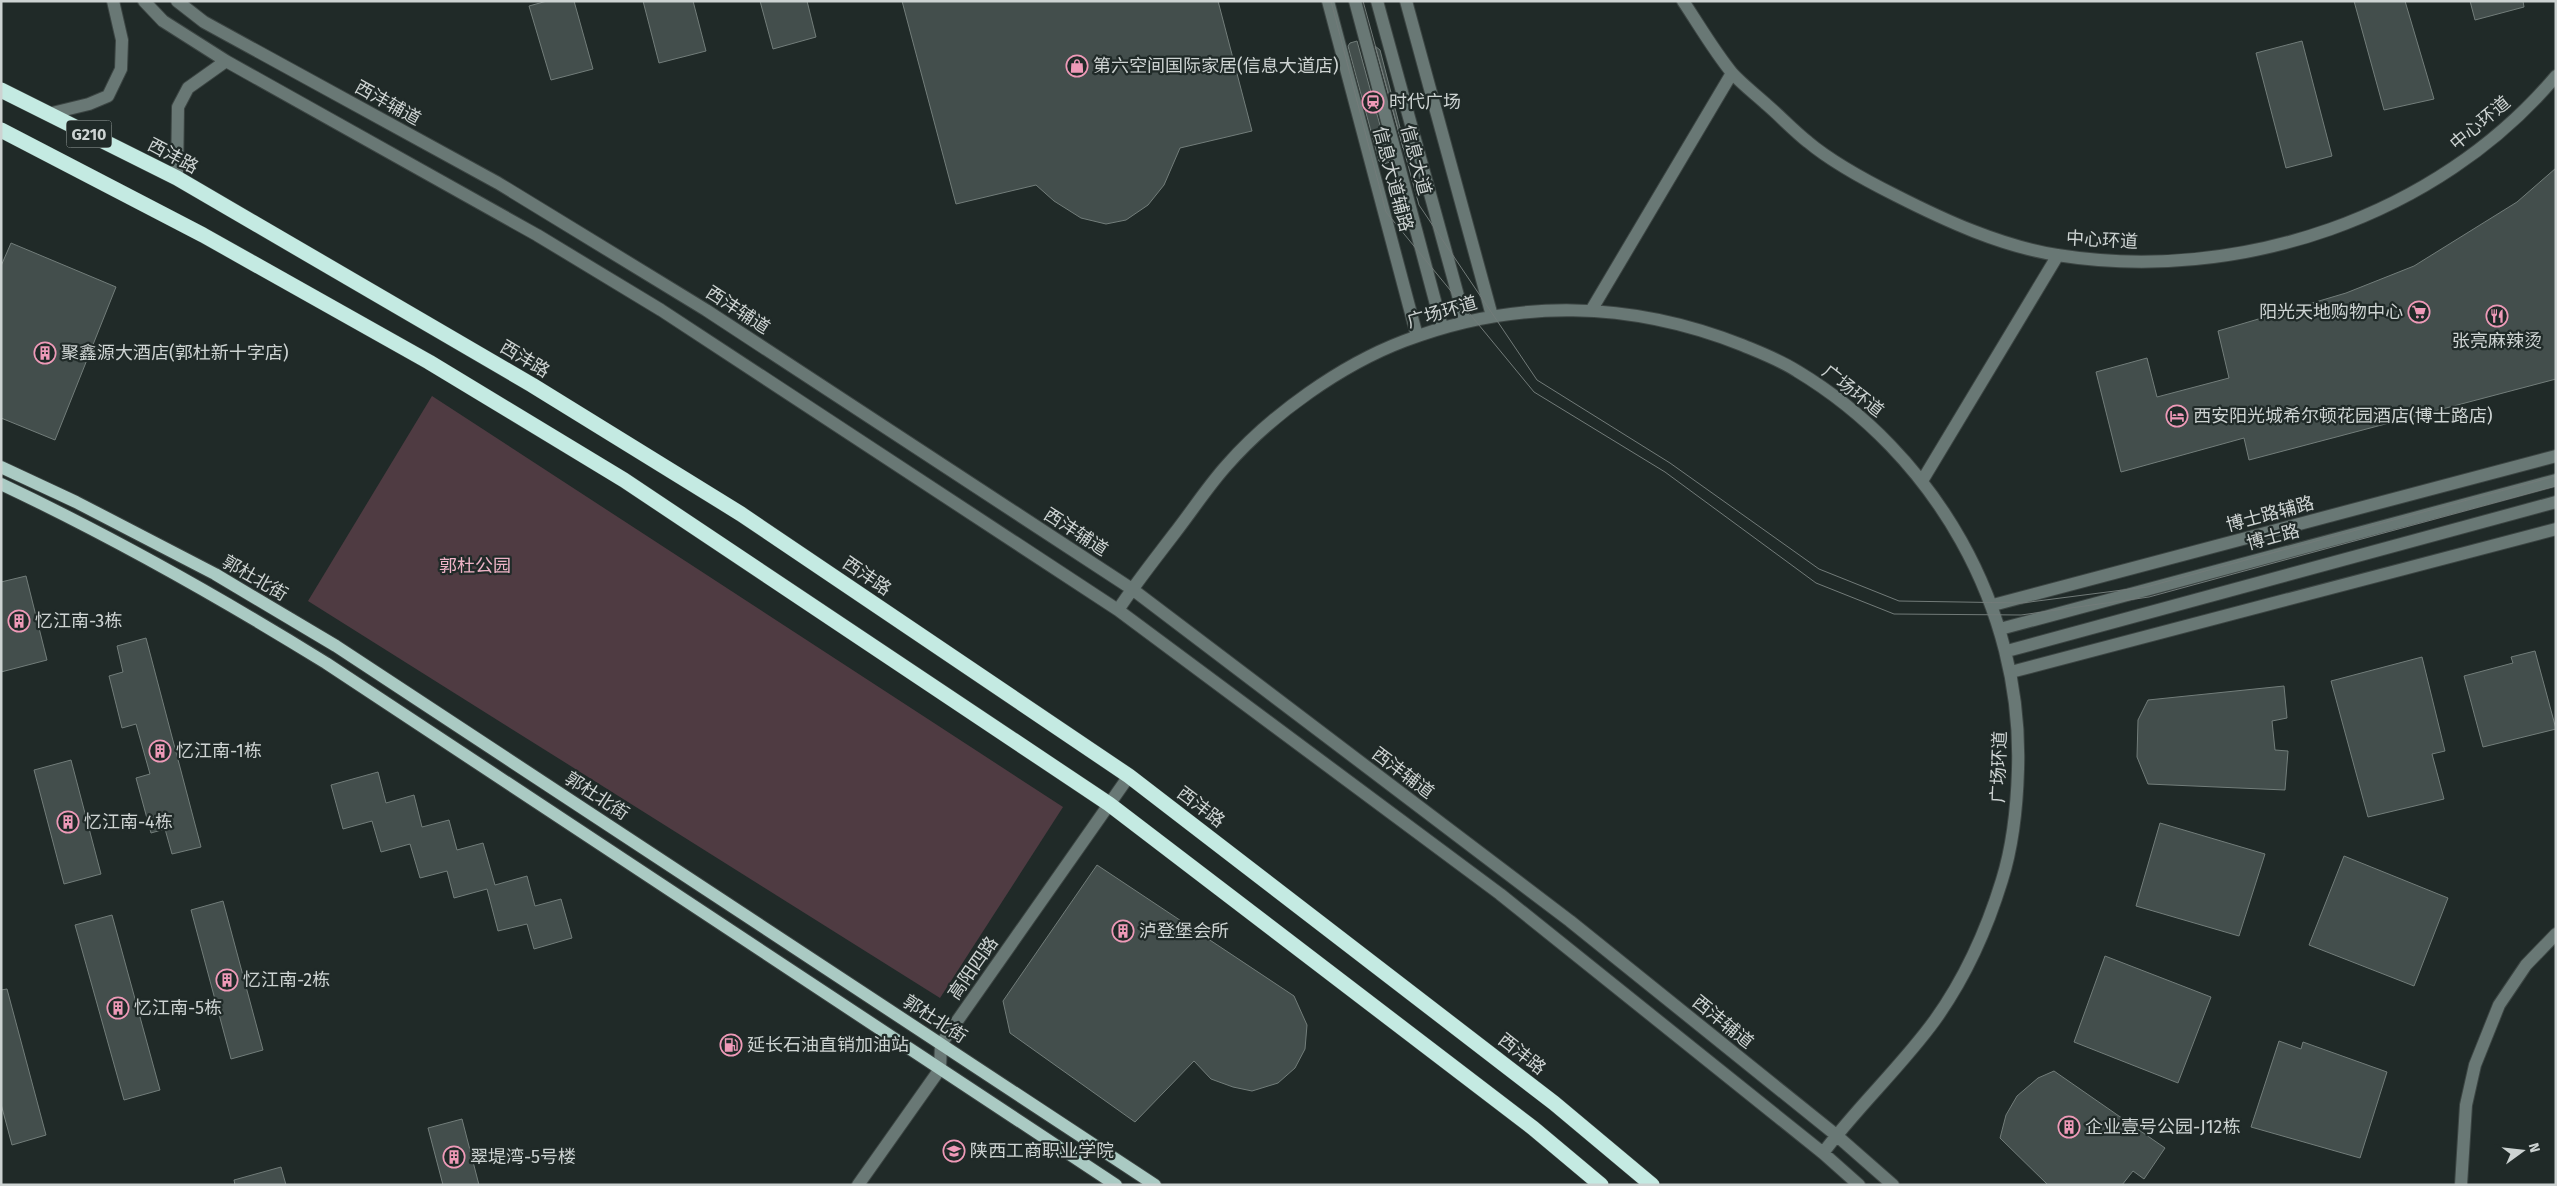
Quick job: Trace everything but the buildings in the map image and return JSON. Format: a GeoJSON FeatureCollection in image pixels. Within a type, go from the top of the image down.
{"type":"FeatureCollection","features":[{"type":"Feature","properties":{"kind":"highway","name":"西沣路"},"geometry":{"type":"LineString","coordinates":[[1,90],[177,178],[532,385],[741,514],[1129,776],[1547,1097],[1652,1185]]}},
{"type":"Feature","properties":{"kind":"highway","name":"G210"},"geometry":{"type":"LineString","coordinates":[[1,130],[113,186],[420,357],[624,480],[1109,804]]}},
{"type":"Feature","properties":{"kind":"highway"},"geometry":{"type":"LineString","coordinates":[[1109,804],[1533,1128],[1601,1185]]}},
{"type":"Feature","properties":{"kind":"main road","name":"郭杜北街"},"geometry":{"type":"LineString","coordinates":[[1,467],[76,502],[214,574],[336,646],[1155,1185]]}},
{"type":"Feature","properties":{"kind":"main road","name":"郭杜北街"},"geometry":{"type":"LineString","coordinates":[[1,484],[71,517],[233,605],[319,658],[1116,1185]]}},
{"type":"Feature","properties":{"kind":"street"},"geometry":{"type":"LineString","coordinates":[[48,114],[89,104],[108,96],[121,69],[122,40],[113,1]]}},
{"type":"Feature","properties":{"kind":"street"},"geometry":{"type":"LineString","coordinates":[[144,1],[163,21],[226,61],[537,235],[661,310],[1118,610],[1500,894],[1823,1153],[1859,1185]]}},
{"type":"Feature","properties":{"kind":"street","name":"西沣辅道"},"geometry":{"type":"LineString","coordinates":[[177,1],[204,22],[498,183],[706,310],[1132,589],[1570,921],[1836,1135],[1893,1185]]}},
{"type":"Feature","properties":{"kind":"street","name":"信息大道辅路"},"geometry":{"type":"LineString","coordinates":[[1328,1],[1417,336]]}},
{"type":"Feature","properties":{"kind":"street","name":"信息大道"},"geometry":{"type":"LineString","coordinates":[[1355,1],[1442,327]]}},
{"type":"Feature","properties":{"kind":"street","name":"信息大道"},"geometry":{"type":"LineString","coordinates":[[1377,1],[1465,321]]}},
{"type":"Feature","properties":{"kind":"street"},"geometry":{"type":"LineString","coordinates":[[1406,1],[1492,316]]}},
{"type":"Feature","properties":{"kind":"street","name":"中心环道"},"geometry":{"type":"LineString","coordinates":[[1683,1],[1732,73],[1809,144],[1869,182],[1933,214],[1981,233],[2030,249],[2058,255],[2120,260],[2178,260],[2228,256],[2337,227],[2411,193],[2472,155],[2510,122],[2556,76]]}},
{"type":"Feature","properties":{"kind":"street"},"geometry":{"type":"LineString","coordinates":[[177,178],[178,107],[188,88],[226,61]]}},
{"type":"Feature","properties":{"kind":"street"},"geometry":{"type":"LineString","coordinates":[[1592,309],[1732,73]]}},
{"type":"Feature","properties":{"kind":"street"},"geometry":{"type":"LineString","coordinates":[[1922,480],[2058,255]]}},
{"type":"Feature","properties":{"kind":"street","name":"广场环道"},"geometry":{"type":"LineString","coordinates":[[1118,610],[1227,465],[1259,434],[1315,389],[1356,364],[1417,336],[1465,321],[1515,313],[1592,309],[1671,321],[1732,341],[1796,370],[1862,419],[1888,443],[1922,480],[1976,566],[1993,606],[2007,651],[2016,696],[2019,744],[2018,795],[2011,844],[2003,879],[1980,940],[1955,990],[1933,1023],[1836,1135],[1823,1153]]}},
{"type":"Feature","properties":{"kind":"street","name":"博士路辅路"},"geometry":{"type":"LineString","coordinates":[[1993,606],[2556,456]]}},
{"type":"Feature","properties":{"kind":"street","name":"博士路"},"geometry":{"type":"LineString","coordinates":[[2000,629],[2556,480]]}},
{"type":"Feature","properties":{"kind":"street"},"geometry":{"type":"LineString","coordinates":[[2007,651],[2556,502]]}},
{"type":"Feature","properties":{"kind":"street"},"geometry":{"type":"LineString","coordinates":[[2011,672],[2556,529]]}},
{"type":"Feature","properties":{"kind":"street","name":"高阳四路"},"geometry":{"type":"LineString","coordinates":[[941,1044],[1129,776]]}},
{"type":"Feature","properties":{"kind":"street"},"geometry":{"type":"LineString","coordinates":[[2461,1185],[2466,1106],[2474,1065],[2499,1005],[2526,966],[2556,934]]}},
{"type":"Feature","properties":{"kind":"street"},"geometry":{"type":"LineString","coordinates":[[858,1185],[940,1069],[941,1044]]}},
{"type":"Feature","properties":{"kind":"green space","name":"郭杜公园"},"geometry":{"type":"Polygon","coordinates":[[[432,396],[1063,807],[940,998],[308,601],[432,396]]]}},
{"type":"Feature","properties":{"kind":"tram line"},"geometry":{"type":"LineString","coordinates":[[1331,1],[1386,212],[1534,392],[1665,472],[1816,583],[1894,614],[2021,615],[2149,597],[2556,486]]}},
{"type":"Feature","properties":{"kind":"tram line"},"geometry":{"type":"LineString","coordinates":[[1363,1],[1419,205],[1537,380],[1670,463],[1819,569],[1899,601],[2022,603],[2146,587],[2556,476]]}},
{"type":"Feature","properties":{"kind":"place","name":"第六空间国际家居(信息大道店)"},"geometry":{"type":"Point","coordinates":[1077,66]}},
{"type":"Feature","properties":{"kind":"place","name":"时代广场"},"geometry":{"type":"Point","coordinates":[1373,102]}},
{"type":"Feature","properties":{"kind":"place","name":"阳光天地购物中心"},"geometry":{"type":"Point","coordinates":[2419,312]}},
{"type":"Feature","properties":{"kind":"place","name":"张亮麻辣烫"},"geometry":{"type":"Point","coordinates":[2497,316]}},
{"type":"Feature","properties":{"kind":"place","name":"聚鑫源大酒店(郭杜新十字店)"},"geometry":{"type":"Point","coordinates":[45,353]}},
{"type":"Feature","properties":{"kind":"place","name":"西安阳光城希尔顿花园酒店(博士路店)"},"geometry":{"type":"Point","coordinates":[2177,416]}},
{"type":"Feature","properties":{"kind":"place","name":"忆江南-3栋"},"geometry":{"type":"Point","coordinates":[19,621]}},
{"type":"Feature","properties":{"kind":"place","name":"忆江南-1栋"},"geometry":{"type":"Point","coordinates":[160,751]}},
{"type":"Feature","properties":{"kind":"place","name":"忆江南-4栋"},"geometry":{"type":"Point","coordinates":[68,822]}},
{"type":"Feature","properties":{"kind":"place","name":"泸登堡会所"},"geometry":{"type":"Point","coordinates":[1123,931]}},
{"type":"Feature","properties":{"kind":"place","name":"忆江南-2栋"},"geometry":{"type":"Point","coordinates":[227,980]}},
{"type":"Feature","properties":{"kind":"place","name":"忆江南-5栋"},"geometry":{"type":"Point","coordinates":[118,1008]}},
{"type":"Feature","properties":{"kind":"place","name":"延长石油直销加油站"},"geometry":{"type":"Point","coordinates":[731,1045]}},
{"type":"Feature","properties":{"kind":"place","name":"企业壹号公园-J12栋"},"geometry":{"type":"Point","coordinates":[2069,1127]}},
{"type":"Feature","properties":{"kind":"place","name":"陕西工商职业学院"},"geometry":{"type":"Point","coordinates":[954,1151]}},
{"type":"Feature","properties":{"kind":"place","name":"翠堤湾-5号楼"},"geometry":{"type":"Point","coordinates":[454,1157]}}]}
